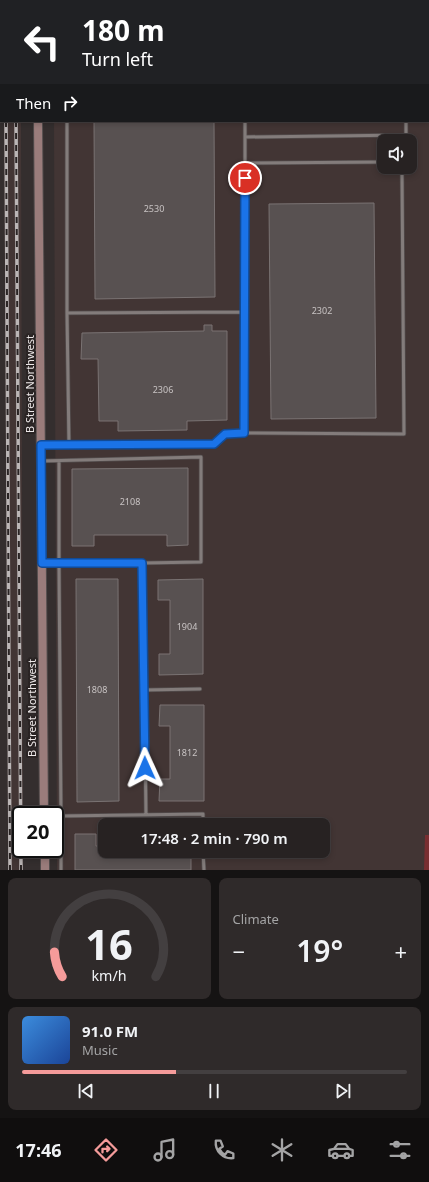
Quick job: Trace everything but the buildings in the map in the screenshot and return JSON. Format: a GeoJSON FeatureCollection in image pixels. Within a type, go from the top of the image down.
{"type":"FeatureCollection","features":[{"type":"Feature","properties":{"kind":"street","name":"B Street Northwest"},"geometry":{"type":"LineString","coordinates":[[38,122],[44,806]]}},
{"type":"Feature","properties":{"kind":"street"},"geometry":{"type":"LineString","coordinates":[[45,858],[45,870]]}},
{"type":"Feature","properties":{"kind":"lane"},"geometry":{"type":"LineString","coordinates":[[67,122],[69,445]]}},
{"type":"Feature","properties":{"kind":"lane"},"geometry":{"type":"LineString","coordinates":[[244,433],[245,122]]}},
{"type":"Feature","properties":{"kind":"lane"},"geometry":{"type":"LineString","coordinates":[[406,122],[406,134]]}},
{"type":"Feature","properties":{"kind":"lane"},"geometry":{"type":"LineString","coordinates":[[245,137],[377,136]]}},
{"type":"Feature","properties":{"kind":"lane"},"geometry":{"type":"LineString","coordinates":[[245,164],[377,162]]}},
{"type":"Feature","properties":{"kind":"lane"},"geometry":{"type":"LineString","coordinates":[[41,445],[214,444],[225,434],[244,433],[404,434],[402,174]]}},
{"type":"Feature","properties":{"kind":"lane"},"geometry":{"type":"LineString","coordinates":[[67,313],[245,312]]}},
{"type":"Feature","properties":{"kind":"lane"},"geometry":{"type":"LineString","coordinates":[[41,461],[201,457],[201,562],[42,563]]}},
{"type":"Feature","properties":{"kind":"lane"},"geometry":{"type":"LineString","coordinates":[[59,461],[61,806]]}},
{"type":"Feature","properties":{"kind":"lane"},"geometry":{"type":"LineString","coordinates":[[142,563],[146,815]]}},
{"type":"Feature","properties":{"kind":"lane"},"geometry":{"type":"LineString","coordinates":[[144,690],[200,689]]}},
{"type":"Feature","properties":{"kind":"lane"},"geometry":{"type":"LineString","coordinates":[[64,816],[203,814],[203,818]]}},
{"type":"Feature","properties":{"kind":"lane"},"geometry":{"type":"LineString","coordinates":[[61,858],[61,870]]}},
{"type":"Feature","properties":{"kind":"lane"},"geometry":{"type":"LineString","coordinates":[[203,858],[204,870]]}},
{"type":"Feature","properties":{"kind":"shaded area"},"geometry":{"type":"Polygon","coordinates":[[[4,122],[21,122],[23,806],[12,806],[12,858],[23,858],[23,870],[8,870],[4,122]]]}},
{"type":"Feature","properties":{"kind":"shaded area"},"geometry":{"type":"Polygon","coordinates":[[[54,122],[429,122],[429,870],[57,870],[57,858],[64,858],[64,806],[57,806],[54,122]]]}},
{"type":"Feature","properties":{"kind":"shaded area"},"geometry":{"type":"Polygon","coordinates":[[[425,835],[429,835],[429,870],[424,870],[425,835]]]}},
{"type":"Feature","properties":{"kind":"railway"},"geometry":{"type":"LineString","coordinates":[[6,122],[10,870]]}},
{"type":"Feature","properties":{"kind":"railway"},"geometry":{"type":"LineString","coordinates":[[16,122],[21,870]]}},
{"type":"Feature","properties":{"kind":"route"},"geometry":{"type":"LineString","coordinates":[[145,768],[142,563],[42,563],[41,445],[214,444],[225,434],[244,433],[245,178]]}}]}
